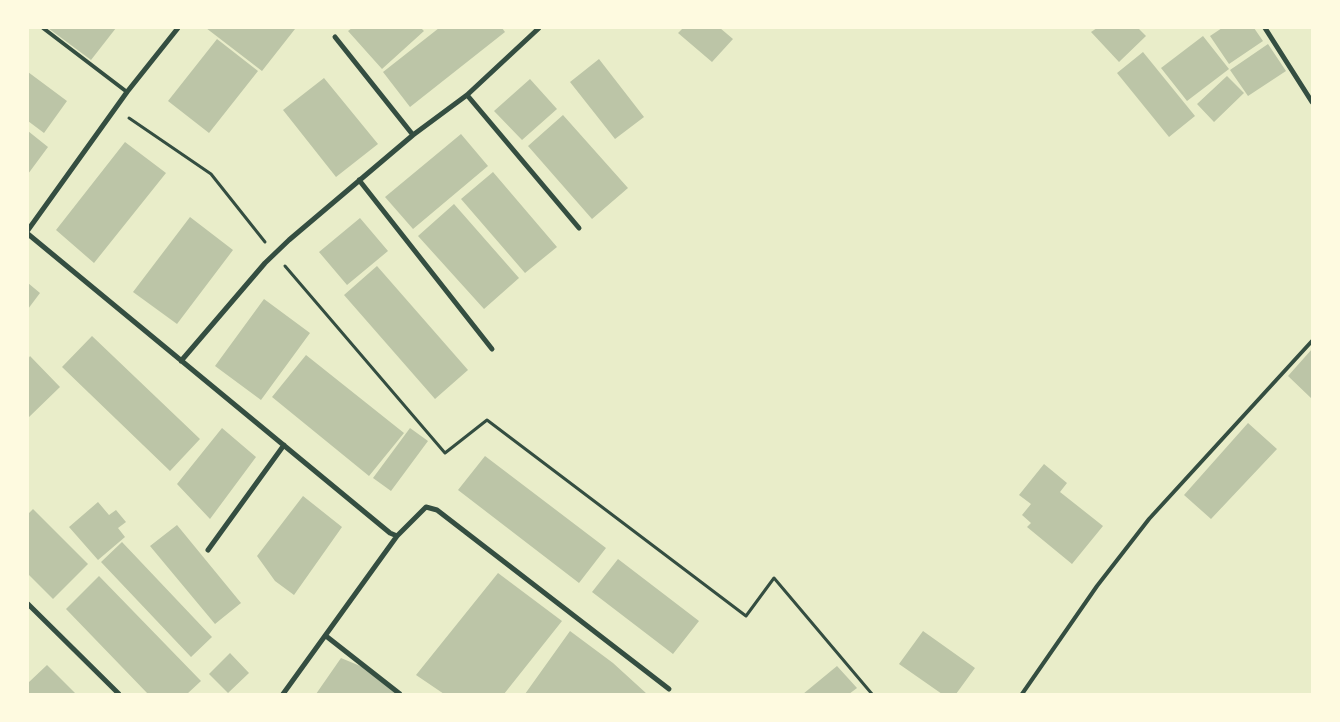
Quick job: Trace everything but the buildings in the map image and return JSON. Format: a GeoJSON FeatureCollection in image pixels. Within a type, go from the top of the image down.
{"type":"FeatureCollection","features":[{"type":"Feature","properties":{"kind":"street"},"geometry":{"type":"LineString","coordinates":[[178,28],[115,108],[28,232],[390,533],[397,536]]}},
{"type":"Feature","properties":{"kind":"street"},"geometry":{"type":"LineString","coordinates":[[182,361],[275,254],[413,135],[467,94],[538,28]]}},
{"type":"Feature","properties":{"kind":"street"},"geometry":{"type":"LineString","coordinates":[[1265,28],[1312,102]]}},
{"type":"Feature","properties":{"kind":"street"},"geometry":{"type":"LineString","coordinates":[[335,37],[413,135]]}},
{"type":"Feature","properties":{"kind":"street"},"geometry":{"type":"LineString","coordinates":[[467,94],[579,228]]}},
{"type":"Feature","properties":{"kind":"street"},"geometry":{"type":"LineString","coordinates":[[359,180],[492,349]]}},
{"type":"Feature","properties":{"kind":"street"},"geometry":{"type":"LineString","coordinates":[[208,550],[284,445]]}},
{"type":"Feature","properties":{"kind":"street"},"geometry":{"type":"LineString","coordinates":[[283,694],[397,536],[426,507],[437,510],[669,689]]}},
{"type":"Feature","properties":{"kind":"street"},"geometry":{"type":"LineString","coordinates":[[28,604],[118,694]]}},
{"type":"Feature","properties":{"kind":"street"},"geometry":{"type":"LineString","coordinates":[[326,636],[400,694]]}},
{"type":"Feature","properties":{"kind":"lane"},"geometry":{"type":"LineString","coordinates":[[43,28],[127,92]]}},
{"type":"Feature","properties":{"kind":"lane"},"geometry":{"type":"LineString","coordinates":[[1022,694],[1097,586],[1149,518],[1312,341]]}},
{"type":"Feature","properties":{"kind":"path"},"geometry":{"type":"LineString","coordinates":[[115,108],[211,174],[275,254],[445,453],[487,420],[746,616],[774,578],[872,694]]}}]}
